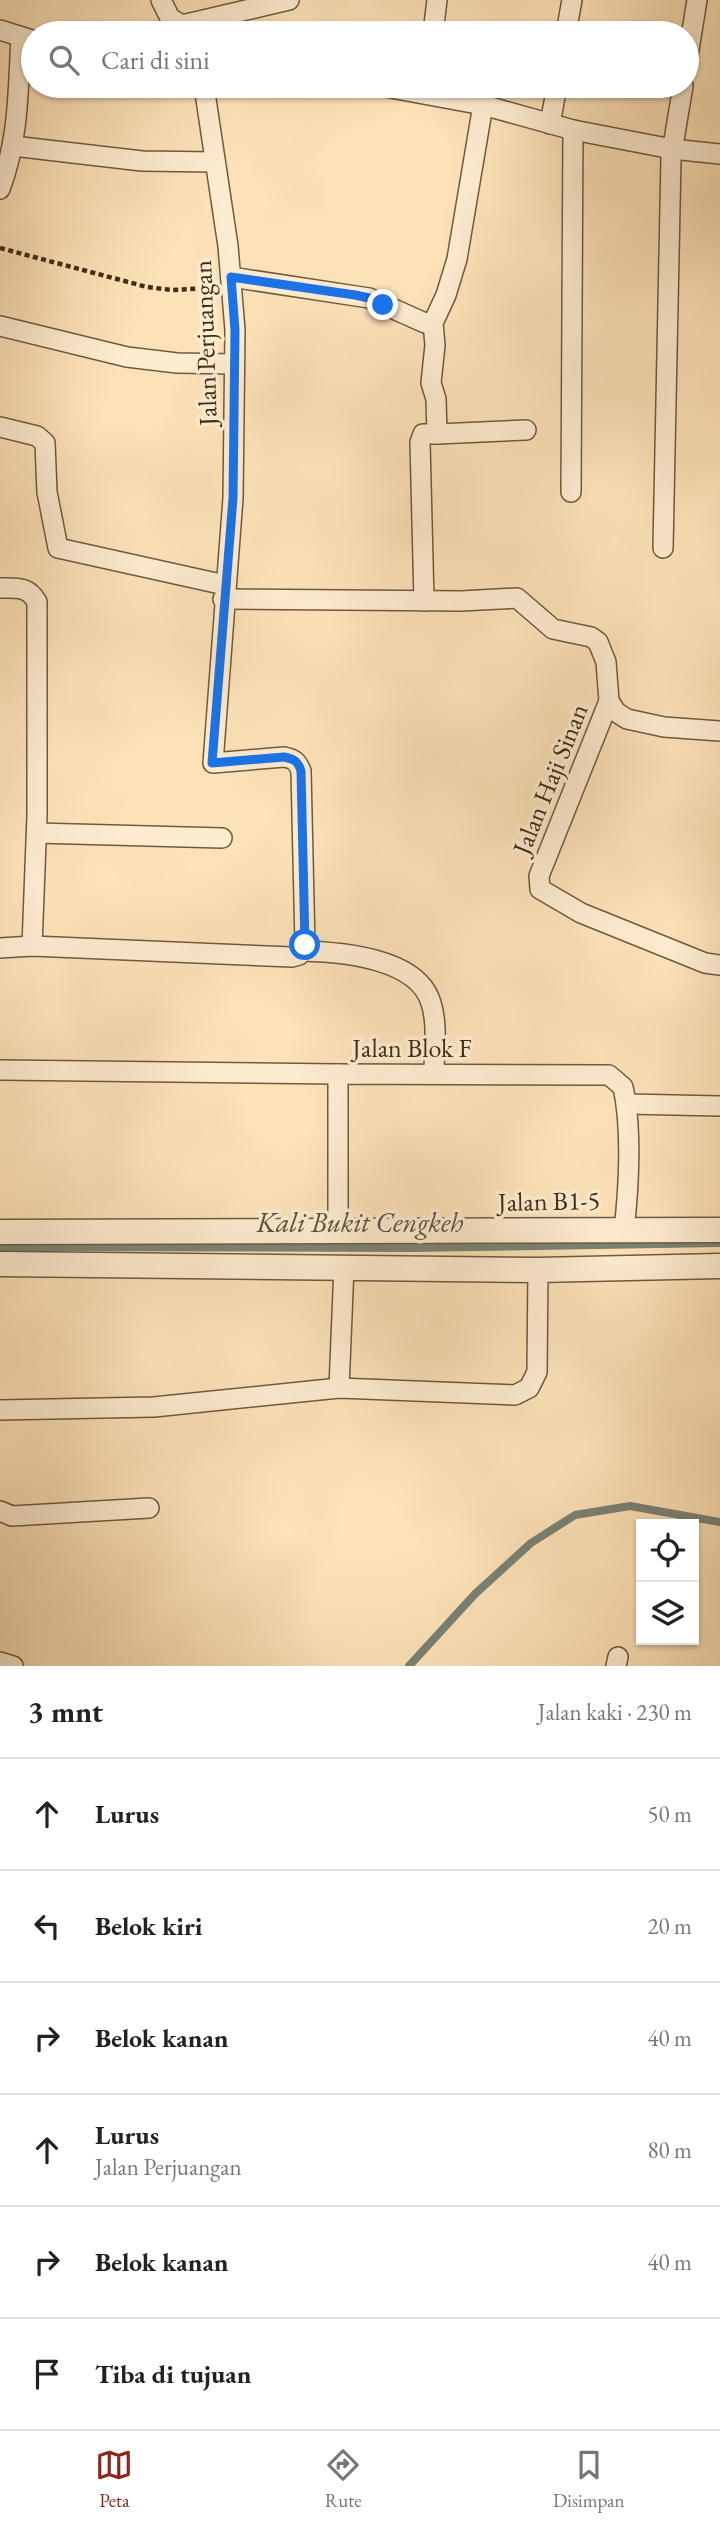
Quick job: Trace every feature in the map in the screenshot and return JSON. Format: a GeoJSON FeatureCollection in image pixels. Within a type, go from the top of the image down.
{"type":"FeatureCollection","features":[{"type":"Feature","properties":{"kind":"street"},"geometry":{"type":"LineString","coordinates":[[161,0],[170,18],[175,21]]}},
{"type":"Feature","properties":{"kind":"street"},"geometry":{"type":"LineString","coordinates":[[199,21],[289,0]]}},
{"type":"Feature","properties":{"kind":"street"},"geometry":{"type":"LineString","coordinates":[[435,21],[438,0]]}},
{"type":"Feature","properties":{"kind":"street"},"geometry":{"type":"LineString","coordinates":[[568,21],[572,0]]}},
{"type":"Feature","properties":{"kind":"street"},"geometry":{"type":"LineString","coordinates":[[694,21],[697,0]]}},
{"type":"Feature","properties":{"kind":"street"},"geometry":{"type":"LineString","coordinates":[[0,30],[21,37]]}},
{"type":"Feature","properties":{"kind":"street"},"geometry":{"type":"LineString","coordinates":[[0,189],[13,146],[21,85]]}},
{"type":"Feature","properties":{"kind":"street","name":"Jalan Perjuangan"},"geometry":{"type":"LineString","coordinates":[[206,98],[232,282],[234,364],[233,498],[212,763],[284,757],[293,759],[299,765],[305,931],[303,951]]}},
{"type":"Feature","properties":{"kind":"street"},"geometry":{"type":"LineString","coordinates":[[454,98],[573,130],[672,149],[720,154]]}},
{"type":"Feature","properties":{"kind":"street"},"geometry":{"type":"LineString","coordinates":[[550,124],[555,98]]}},
{"type":"Feature","properties":{"kind":"street"},"geometry":{"type":"LineString","coordinates":[[663,548],[672,149],[681,98]]}},
{"type":"Feature","properties":{"kind":"street"},"geometry":{"type":"LineString","coordinates":[[437,434],[436,399],[431,383],[435,345],[433,323],[446,295],[457,259],[483,106]]}},
{"type":"Feature","properties":{"kind":"street"},"geometry":{"type":"LineString","coordinates":[[571,492],[573,130]]}},
{"type":"Feature","properties":{"kind":"street"},"geometry":{"type":"LineString","coordinates":[[13,146],[142,161],[215,162]]}},
{"type":"Feature","properties":{"kind":"street"},"geometry":{"type":"LineString","coordinates":[[232,282],[369,298],[425,323],[433,323]]}},
{"type":"Feature","properties":{"kind":"street"},"geometry":{"type":"LineString","coordinates":[[0,326],[127,357],[177,363],[234,364]]}},
{"type":"Feature","properties":{"kind":"street"},"geometry":{"type":"LineString","coordinates":[[0,427],[37,436],[45,443],[47,492],[58,548],[224,592],[424,601],[517,598],[553,629],[591,637],[603,650],[609,701],[616,712],[627,719],[664,727],[720,731]]}},
{"type":"Feature","properties":{"kind":"street"},"geometry":{"type":"LineString","coordinates":[[424,601],[420,437],[423,434],[526,430]]}},
{"type":"Feature","properties":{"kind":"street"},"geometry":{"type":"LineString","coordinates":[[0,588],[25,589],[37,602],[37,833],[32,946]]}},
{"type":"Feature","properties":{"kind":"street","name":"Jalan Haji Sinan"},"geometry":{"type":"LineString","coordinates":[[609,701],[539,876],[540,889],[582,913],[692,958],[720,965]]}},
{"type":"Feature","properties":{"kind":"street"},"geometry":{"type":"LineString","coordinates":[[37,833],[222,838]]}},
{"type":"Feature","properties":{"kind":"street"},"geometry":{"type":"LineString","coordinates":[[0,948],[32,946],[292,957],[303,951],[341,952],[364,957],[402,971],[424,989],[433,1011],[434,1073]]}},
{"type":"Feature","properties":{"kind":"street"},"geometry":{"type":"LineString","coordinates":[[0,1070],[338,1074]]}},
{"type":"Feature","properties":{"kind":"street","name":"Jalan Blok F"},"geometry":{"type":"LineString","coordinates":[[336,1233],[338,1074],[609,1075],[623,1087],[627,1104]]}},
{"type":"Feature","properties":{"kind":"street"},"geometry":{"type":"LineString","coordinates":[[624,1230],[627,1202],[627,1104],[720,1106]]}},
{"type":"Feature","properties":{"kind":"street","name":"Jalan B1-5"},"geometry":{"type":"LineString","coordinates":[[0,1232],[720,1230]]}},
{"type":"Feature","properties":{"kind":"street"},"geometry":{"type":"LineString","coordinates":[[0,1264],[538,1270],[720,1266]]}},
{"type":"Feature","properties":{"kind":"street"},"geometry":{"type":"LineString","coordinates":[[339,1388],[344,1266]]}},
{"type":"Feature","properties":{"kind":"street"},"geometry":{"type":"LineString","coordinates":[[0,1409],[155,1407],[339,1388],[515,1395],[529,1388],[537,1372],[538,1270]]}},
{"type":"Feature","properties":{"kind":"street"},"geometry":{"type":"LineString","coordinates":[[0,1511],[12,1516],[149,1508]]}},
{"type":"Feature","properties":{"kind":"street"},"geometry":{"type":"LineString","coordinates":[[0,1662],[13,1666]]}},
{"type":"Feature","properties":{"kind":"path"},"geometry":{"type":"LineString","coordinates":[[0,248],[147,287],[172,290],[232,282]]}},
{"type":"Feature","properties":{"kind":"waterway","name":"Kali Bukit Cengkeh"},"geometry":{"type":"LineString","coordinates":[[0,1247],[410,1248],[720,1243]]}},
{"type":"Feature","properties":{"kind":"waterway"},"geometry":{"type":"LineString","coordinates":[[409,1666],[475,1594],[531,1543],[575,1515],[630,1506],[720,1522]]}},
{"type":"Feature","properties":{"kind":"route"},"geometry":{"type":"LineString","coordinates":[[305,945],[299,765],[293,759],[284,757],[212,763],[233,498],[235,330],[231,277],[355,295],[383,305]]}}]}
